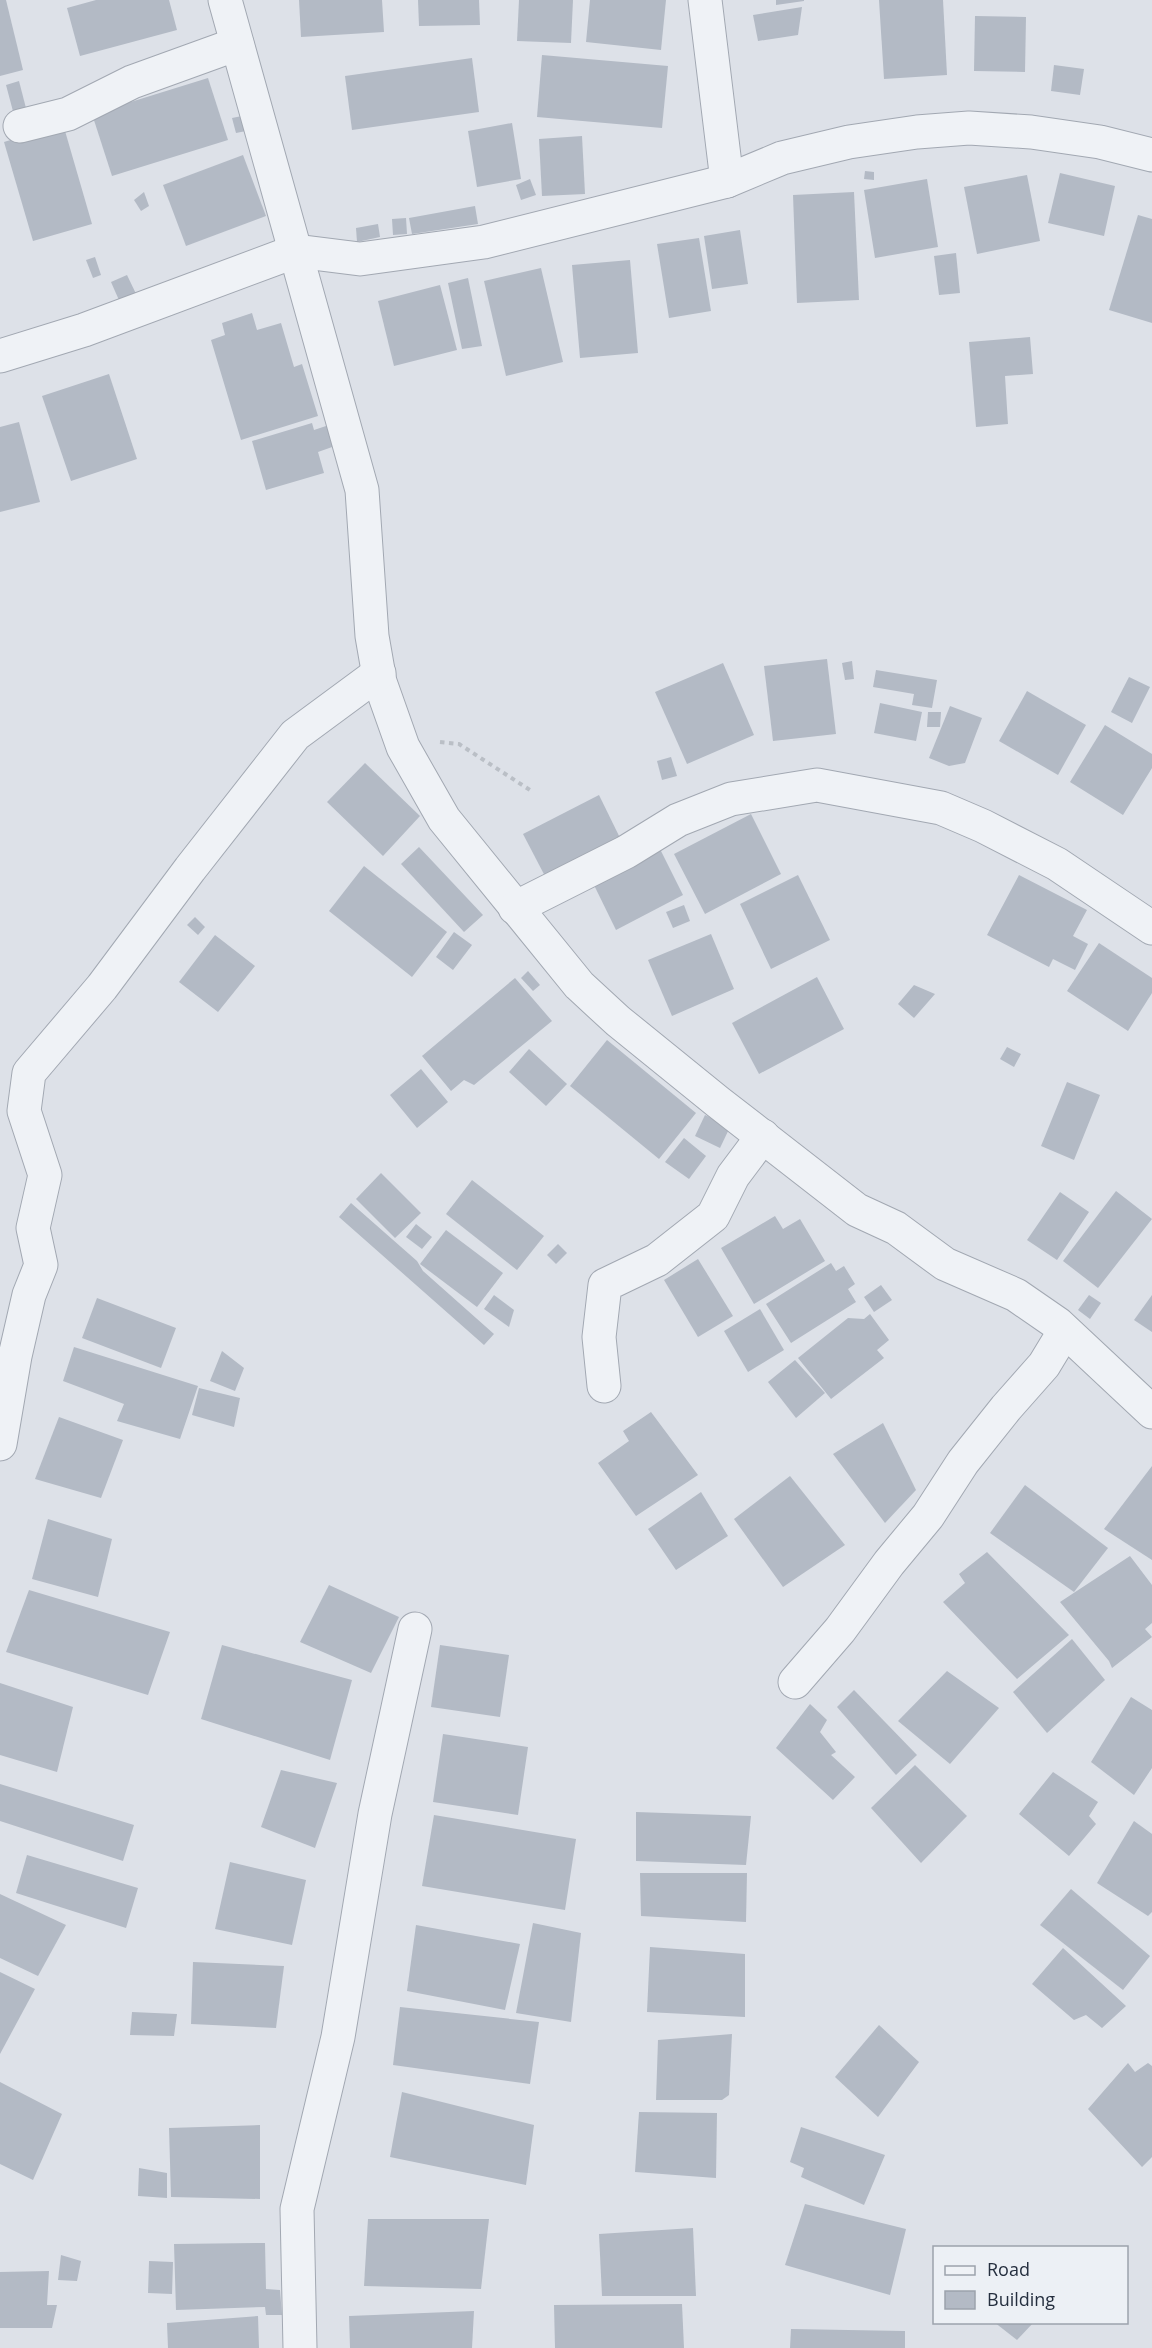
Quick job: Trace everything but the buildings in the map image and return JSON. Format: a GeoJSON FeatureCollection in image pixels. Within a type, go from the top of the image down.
{"type":"FeatureCollection","features":[{"type":"Feature","properties":{"kind":"street"},"geometry":{"type":"LineString","coordinates":[[225,0],[362,490],[372,636],[380,682],[405,750],[444,819],[579,985],[618,1020],[718,1102],[857,1210],[896,1228],[945,1263],[1017,1295],[1058,1324],[1152,1412]]}},
{"type":"Feature","properties":{"kind":"street"},"geometry":{"type":"LineString","coordinates":[[705,0],[727,181]]}},
{"type":"Feature","properties":{"kind":"street"},"geometry":{"type":"LineString","coordinates":[[20,126],[68,114],[132,82],[237,45]]}},
{"type":"Feature","properties":{"kind":"street"},"geometry":{"type":"LineString","coordinates":[[0,356],[84,330],[297,251],[360,259],[484,242],[727,181],[782,158],[849,142],[917,132],[969,128],[1100,142],[1152,155]]}},
{"type":"Feature","properties":{"kind":"street"},"geometry":{"type":"LineString","coordinates":[[0,1444],[28,1295],[41,1265],[33,1228],[45,1175],[24,1111],[29,1073],[102,987],[190,869],[295,735],[378,673]]}},
{"type":"Feature","properties":{"kind":"street"},"geometry":{"type":"LineString","coordinates":[[515,908],[549,893],[626,852],[678,820],[731,799],[817,785],[941,808],[984,826],[1057,864],[1152,928]]}},
{"type":"Feature","properties":{"kind":"street"},"geometry":{"type":"LineString","coordinates":[[604,1386],[599,1337],[605,1285],[657,1260],[713,1216],[733,1176],[764,1136]]}},
{"type":"Feature","properties":{"kind":"street"},"geometry":{"type":"LineString","coordinates":[[795,1682],[840,1630],[889,1563],[928,1516],[963,1462],[1006,1407],[1044,1365],[1064,1332]]}},
{"type":"Feature","properties":{"kind":"street"},"geometry":{"type":"LineString","coordinates":[[300,2348],[297,2209],[338,2037],[375,1814],[415,1629]]}},
{"type":"Feature","properties":{"kind":"path"},"geometry":{"type":"LineString","coordinates":[[405,750],[436,742],[459,744],[533,792]]}}]}
